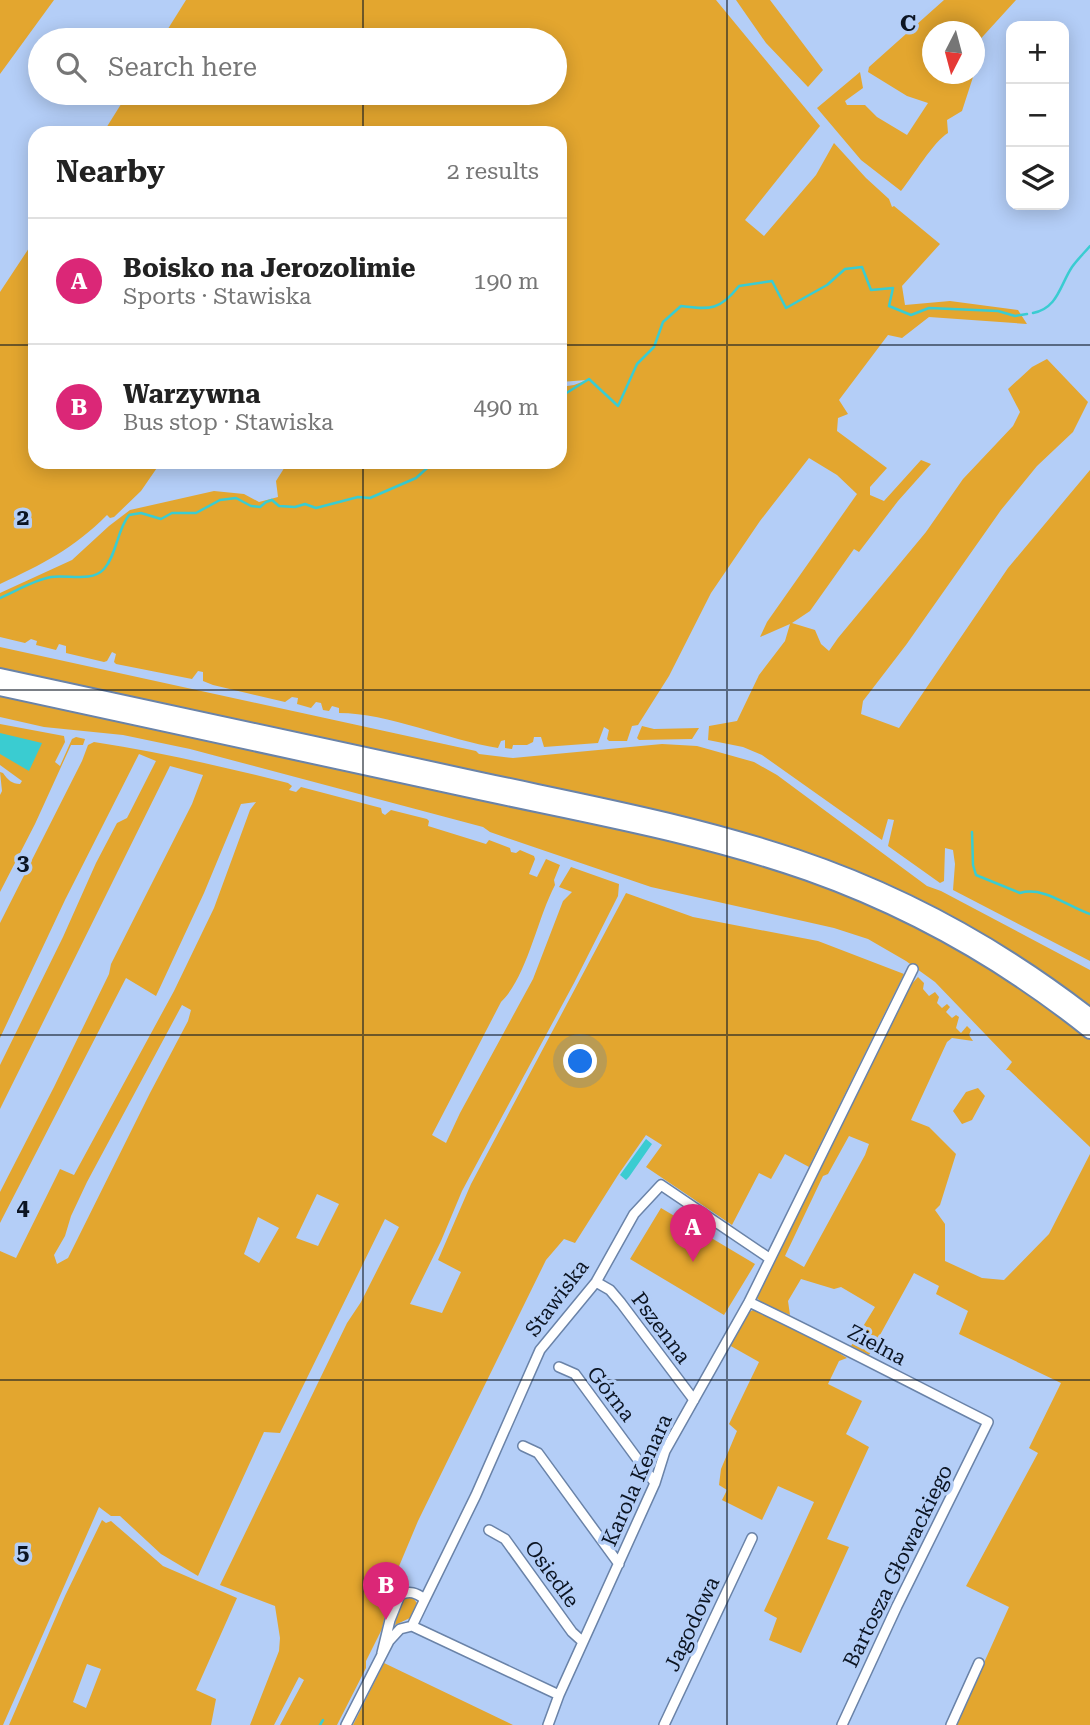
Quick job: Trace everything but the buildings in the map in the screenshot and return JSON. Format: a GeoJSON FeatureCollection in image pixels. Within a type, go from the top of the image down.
{"type":"FeatureCollection","features":[{"type":"Feature","properties":{"kind":"main road"},"geometry":{"type":"LineString","coordinates":[[0,676],[654,818],[780,852],[867,883],[934,915],[1016,963],[1090,1016]]}},
{"type":"Feature","properties":{"kind":"main road"},"geometry":{"type":"LineString","coordinates":[[0,688],[653,830],[775,862],[858,892],[954,939],[1026,983],[1090,1031]]}},
{"type":"Feature","properties":{"kind":"street","name":"Karola Kenara"},"geometry":{"type":"LineString","coordinates":[[548,1725],[655,1483],[666,1451],[749,1302],[912,969]]}},
{"type":"Feature","properties":{"kind":"street","name":"Stawiska"},"geometry":{"type":"LineString","coordinates":[[346,1725],[389,1641],[400,1629],[412,1626],[476,1495],[540,1350],[596,1282],[634,1214],[661,1185],[769,1258]]}},
{"type":"Feature","properties":{"kind":"street","name":"Pszenna"},"geometry":{"type":"LineString","coordinates":[[596,1282],[610,1290],[621,1303],[694,1400]]}},
{"type":"Feature","properties":{"kind":"street","name":"Zielna"},"geometry":{"type":"LineString","coordinates":[[749,1302],[787,1322],[818,1334],[988,1422]]}},
{"type":"Feature","properties":{"kind":"street","name":"Górna"},"geometry":{"type":"LineString","coordinates":[[559,1367],[575,1374],[655,1483]]}},
{"type":"Feature","properties":{"kind":"street","name":"Bartosza Głowackiego"},"geometry":{"type":"LineString","coordinates":[[842,1725],[897,1606],[988,1422]]}},
{"type":"Feature","properties":{"kind":"street"},"geometry":{"type":"LineString","coordinates":[[523,1446],[537,1452],[618,1564]]}},
{"type":"Feature","properties":{"kind":"street","name":"Osiedle"},"geometry":{"type":"LineString","coordinates":[[489,1530],[505,1539],[572,1632],[583,1642]]}},
{"type":"Feature","properties":{"kind":"street","name":"Jagodowa"},"geometry":{"type":"LineString","coordinates":[[664,1725],[752,1538]]}},
{"type":"Feature","properties":{"kind":"street","name":"Stawiska"},"geometry":{"type":"LineString","coordinates":[[382,1653],[390,1620],[400,1595],[415,1592],[425,1599]]}},
{"type":"Feature","properties":{"kind":"street"},"geometry":{"type":"LineString","coordinates":[[412,1626],[559,1695]]}},
{"type":"Feature","properties":{"kind":"street"},"geometry":{"type":"LineString","coordinates":[[951,1725],[979,1663]]}},
{"type":"Feature","properties":{"kind":"shaded area"},"geometry":{"type":"Polygon","coordinates":[[[0,0],[54,0],[34,28],[28,28],[28,36],[0,74],[0,0]]]}},
{"type":"Feature","properties":{"kind":"shaded area"},"geometry":{"type":"Polygon","coordinates":[[[186,0],[716,0],[820,126],[745,220],[764,236],[816,175],[834,143],[889,199],[892,207],[940,244],[902,286],[905,305],[950,301],[1018,310],[1027,324],[929,317],[902,338],[888,335],[839,400],[848,414],[838,418],[837,431],[887,468],[870,487],[870,495],[884,501],[921,460],[931,464],[898,501],[859,552],[854,549],[810,611],[792,623],[815,630],[821,644],[829,651],[926,532],[963,479],[1013,426],[1020,412],[1008,389],[1032,367],[1047,359],[1088,402],[1073,432],[1037,466],[1001,510],[863,701],[861,714],[899,728],[1008,568],[1090,470],[1090,961],[953,890],[953,850],[945,848],[944,881],[940,883],[888,846],[894,820],[888,819],[882,840],[762,755],[743,747],[708,740],[709,726],[737,721],[759,675],[785,641],[790,624],[760,637],[767,622],[857,494],[837,475],[809,458],[760,521],[711,593],[669,676],[638,725],[632,726],[627,741],[609,741],[609,730],[604,727],[598,743],[544,747],[541,737],[534,737],[533,742],[513,745],[512,749],[505,748],[505,740],[501,741],[498,748],[377,717],[339,713],[339,708],[332,706],[329,711],[323,710],[321,703],[316,702],[311,708],[297,704],[298,698],[292,697],[285,702],[213,685],[203,681],[203,672],[198,671],[192,679],[116,664],[116,654],[112,652],[104,662],[66,653],[66,646],[59,644],[56,650],[36,645],[37,641],[31,639],[25,643],[0,637],[0,593],[72,560],[130,510],[214,491],[244,494],[259,502],[278,497],[276,481],[284,469],[567,469],[567,386],[587,380],[567,381],[567,126],[107,126],[120,105],[567,105],[567,28],[168,28],[186,0]]]}},
{"type":"Feature","properties":{"kind":"shaded area"},"geometry":{"type":"Polygon","coordinates":[[[736,0],[770,0],[823,70],[808,87],[766,43],[736,0]]]}},
{"type":"Feature","properties":{"kind":"shaded area"},"geometry":{"type":"Polygon","coordinates":[[[944,0],[1016,0],[985,34],[985,21],[922,21],[922,84],[971,84],[962,111],[947,120],[948,133],[930,151],[901,191],[861,160],[817,108],[860,72],[863,88],[845,101],[847,105],[865,105],[877,117],[907,135],[928,103],[907,96],[868,72],[869,67],[944,0]]]}},
{"type":"Feature","properties":{"kind":"shaded area"},"geometry":{"type":"Polygon","coordinates":[[[28,250],[28,469],[156,469],[141,491],[114,517],[107,515],[57,555],[0,584],[0,292],[28,250]]]}},
{"type":"Feature","properties":{"kind":"shaded area"},"geometry":{"type":"Polygon","coordinates":[[[0,647],[476,751],[479,754],[513,758],[662,744],[697,746],[754,762],[777,775],[927,886],[1090,970],[1090,1009],[884,884],[0,670],[0,647]]]}},
{"type":"Feature","properties":{"kind":"shaded area"},"geometry":{"type":"Polygon","coordinates":[[[0,693],[691,844],[843,892],[909,922],[972,956],[1033,995],[1090,1039],[1090,1147],[1006,1070],[1012,1062],[935,982],[868,939],[834,928],[651,887],[490,832],[483,827],[190,749],[123,735],[44,727],[0,717],[0,693]]]}},
{"type":"Feature","properties":{"kind":"shaded area"},"geometry":{"type":"Polygon","coordinates":[[[0,724],[64,736],[65,742],[55,762],[60,766],[72,739],[85,739],[83,745],[71,745],[0,892],[0,772],[12,782],[20,784],[22,781],[0,765],[0,724]]]}},
{"type":"Feature","properties":{"kind":"shaded area"},"geometry":{"type":"Polygon","coordinates":[[[642,726],[654,729],[699,728],[692,739],[639,740],[637,738],[642,726]]]}},
{"type":"Feature","properties":{"kind":"shaded area"},"geometry":{"type":"Polygon","coordinates":[[[0,733],[42,743],[29,771],[0,754],[0,733]]]}},
{"type":"Feature","properties":{"kind":"shaded area"},"geometry":{"type":"Polygon","coordinates":[[[94,742],[192,760],[288,783],[292,786],[289,790],[296,792],[301,787],[381,808],[385,815],[391,810],[427,819],[428,826],[486,844],[489,840],[510,848],[511,852],[520,850],[534,856],[529,874],[537,877],[546,859],[560,865],[554,880],[555,885],[518,978],[501,1002],[432,1135],[446,1143],[533,979],[563,901],[572,892],[559,887],[571,867],[619,884],[618,896],[462,1191],[410,1304],[442,1313],[461,1272],[438,1260],[471,1184],[626,893],[693,917],[818,941],[904,974],[809,1167],[785,1154],[771,1179],[759,1173],[732,1225],[646,1167],[662,1145],[646,1135],[575,1243],[564,1239],[546,1260],[418,1521],[392,1583],[392,1597],[387,1605],[382,1629],[337,1725],[280,1725],[304,1680],[299,1677],[274,1725],[250,1725],[279,1651],[280,1638],[275,1606],[220,1585],[347,1323],[361,1302],[399,1227],[385,1219],[280,1433],[264,1432],[198,1576],[161,1554],[120,1516],[111,1516],[99,1507],[3,1725],[0,1725],[0,1251],[16,1258],[60,1169],[74,1175],[174,991],[214,908],[250,810],[256,802],[241,804],[204,893],[156,996],[126,978],[0,1223],[0,1192],[192,804],[203,775],[170,766],[0,1109],[0,1065],[96,863],[117,823],[127,818],[156,761],[139,754],[65,900],[0,1038],[0,923],[88,745],[94,742]],[[182,1005],[87,1182],[65,1236],[54,1255],[57,1264],[68,1258],[188,1021],[191,1010],[182,1005]],[[317,1194],[296,1238],[318,1246],[339,1204],[317,1194]],[[258,1217],[244,1254],[259,1263],[279,1228],[258,1217]]]}},
{"type":"Feature","properties":{"kind":"shaded area"},"geometry":{"type":"Polygon","coordinates":[[[918,977],[924,983],[923,989],[929,996],[935,992],[939,997],[937,1003],[942,1008],[947,1004],[950,1007],[946,1012],[952,1018],[956,1015],[959,1017],[956,1028],[961,1033],[967,1026],[971,1030],[969,1035],[973,1041],[952,1038],[947,1042],[911,1120],[929,1127],[956,1154],[940,1205],[935,1210],[945,1224],[945,1261],[982,1278],[1004,1280],[1049,1234],[1090,1154],[1090,1725],[956,1725],[1009,1607],[966,1586],[1038,1453],[1029,1448],[1061,1383],[959,1334],[968,1311],[936,1294],[939,1286],[914,1273],[869,1355],[851,1346],[875,1307],[841,1287],[834,1289],[801,1279],[788,1301],[790,1315],[763,1304],[756,1297],[908,988],[918,977]],[[849,1136],[828,1174],[823,1176],[785,1256],[804,1267],[869,1144],[849,1136]]]}},
{"type":"Feature","properties":{"kind":"shaded area"},"geometry":{"type":"Polygon","coordinates":[[[978,1088],[985,1096],[972,1120],[962,1124],[953,1111],[966,1092],[978,1088]]]}},
{"type":"Feature","properties":{"kind":"shaded area"},"geometry":{"type":"Polygon","coordinates":[[[646,1139],[652,1144],[626,1180],[620,1175],[646,1139]]]}},
{"type":"Feature","properties":{"kind":"shaded area"},"geometry":{"type":"Polygon","coordinates":[[[661,1208],[755,1264],[724,1315],[630,1259],[661,1208]]]}},
{"type":"Feature","properties":{"kind":"shaded area"},"geometry":{"type":"Polygon","coordinates":[[[755,1309],[847,1358],[839,1361],[828,1384],[862,1401],[846,1434],[869,1447],[827,1539],[849,1547],[801,1653],[769,1640],[777,1618],[764,1611],[814,1502],[778,1486],[762,1520],[722,1500],[727,1490],[719,1485],[721,1469],[737,1431],[729,1424],[759,1362],[729,1345],[749,1312],[755,1309]]]}},
{"type":"Feature","properties":{"kind":"shaded area"},"geometry":{"type":"Polygon","coordinates":[[[102,1520],[106,1523],[111,1521],[163,1566],[237,1598],[196,1690],[216,1699],[211,1725],[9,1725],[65,1596],[102,1520]],[[87,1664],[73,1702],[86,1708],[101,1669],[87,1664]]]}},
{"type":"Feature","properties":{"kind":"shaded area"},"geometry":{"type":"Polygon","coordinates":[[[413,1598],[417,1603],[412,1617],[395,1625],[401,1600],[413,1598]]]}},
{"type":"Feature","properties":{"kind":"shaded area"},"geometry":{"type":"Polygon","coordinates":[[[384,1663],[513,1725],[353,1725],[384,1663]]]}},
{"type":"Feature","properties":{"kind":"waterway"},"geometry":{"type":"LineString","coordinates":[[1033,313],[1053,301],[1072,267],[1090,246]]}},
{"type":"Feature","properties":{"kind":"waterway"},"geometry":{"type":"LineString","coordinates":[[567,393],[589,379],[618,406],[637,364],[654,347],[663,322],[681,306],[708,308],[720,304],[739,286],[772,281],[786,308],[827,285],[845,269],[862,267],[871,290],[893,288],[889,306],[911,315],[929,308],[998,311],[1015,316],[1027,314]]}},
{"type":"Feature","properties":{"kind":"waterway"},"geometry":{"type":"LineString","coordinates":[[0,598],[45,578],[86,577],[99,573],[108,563],[129,515],[141,513],[161,519],[172,513],[196,513],[220,500],[236,498],[251,506],[260,507],[272,500],[279,506],[295,507],[305,504],[316,508],[358,497],[370,498],[416,478],[426,469]]}},
{"type":"Feature","properties":{"kind":"waterway"},"geometry":{"type":"LineString","coordinates":[[972,832],[976,875],[1020,893],[1038,892],[1047,895],[1090,914]]}},
{"type":"Feature","properties":{"kind":"waterway"},"geometry":{"type":"LineString","coordinates":[[320,1725],[323,1720]]}},
{"type":"Feature","properties":{"kind":"place","name":"Boisko na Jerozolimie"},"geometry":{"type":"Point","coordinates":[693,1262]}},
{"type":"Feature","properties":{"kind":"place","name":"Warzywna"},"geometry":{"type":"Point","coordinates":[386,1620]}}]}
